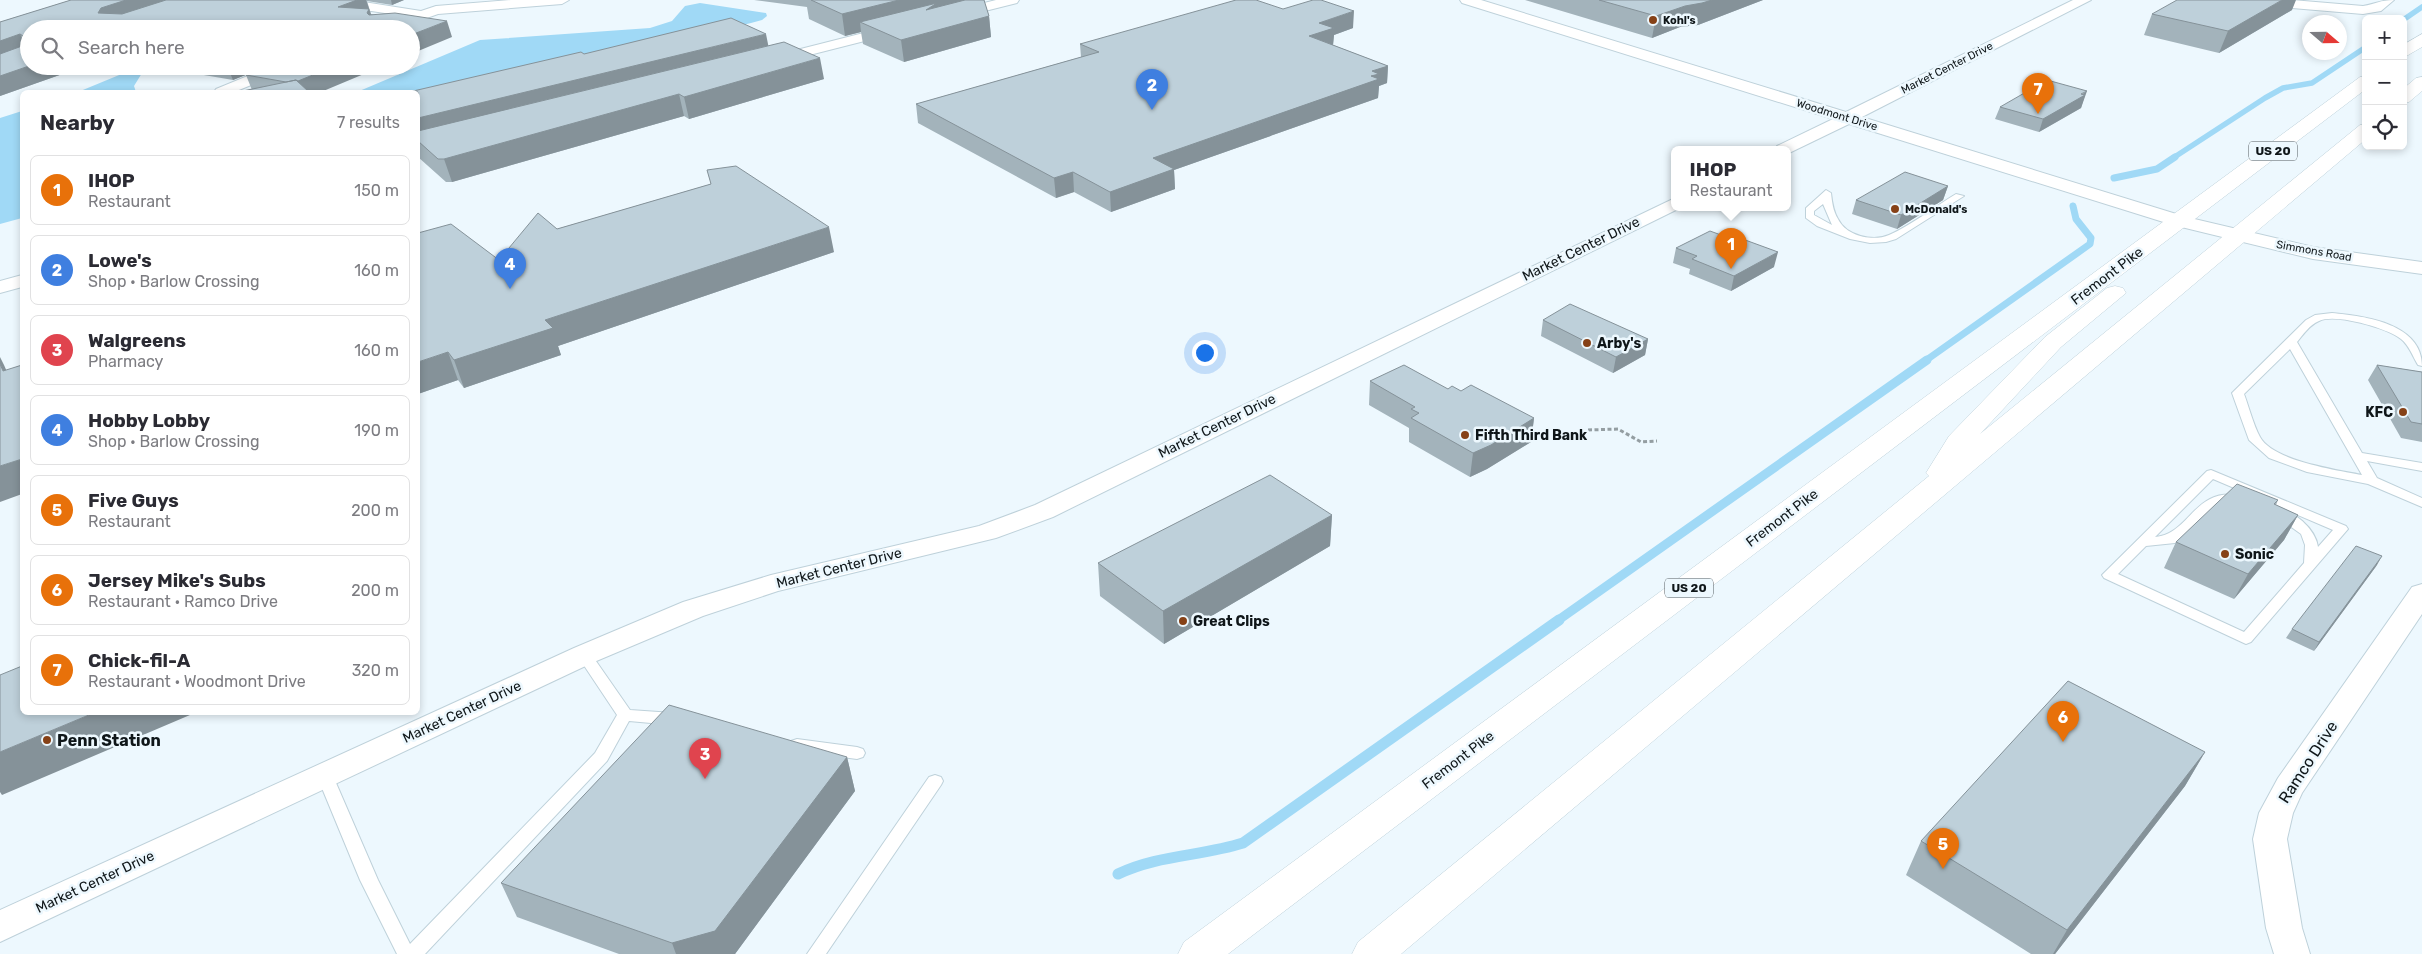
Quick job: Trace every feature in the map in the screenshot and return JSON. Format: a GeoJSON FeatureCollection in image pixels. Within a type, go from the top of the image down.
{"type":"FeatureCollection","features":[{"type":"Feature","properties":{"kind":"highway"},"geometry":{"type":"LineString","coordinates":[[2407,50],[2422,39]]}},
{"type":"Feature","properties":{"kind":"highway"},"geometry":{"type":"LineString","coordinates":[[2407,95],[2422,82]]}},
{"type":"Feature","properties":{"kind":"highway","name":"Fremont Pike"},"geometry":{"type":"LineString","coordinates":[[1198,954],[2194,225],[2362,84]]}},
{"type":"Feature","properties":{"kind":"highway","name":"US 20"},"geometry":{"type":"LineString","coordinates":[[1372,954],[2362,132]]}},
{"type":"Feature","properties":{"kind":"highway"},"geometry":{"type":"LineString","coordinates":[[1930,490],[1958,442],[2053,342],[2163,255],[2194,225]]}},
{"type":"Feature","properties":{"kind":"street"},"geometry":{"type":"LineString","coordinates":[[324,0],[419,14]]}},
{"type":"Feature","properties":{"kind":"street"},"geometry":{"type":"LineString","coordinates":[[404,20],[436,10],[562,0]]}},
{"type":"Feature","properties":{"kind":"street"},"geometry":{"type":"LineString","coordinates":[[970,0],[1005,2]]}},
{"type":"Feature","properties":{"kind":"street","name":"Woodmont Drive"},"geometry":{"type":"LineString","coordinates":[[1468,0],[2194,225]]}},
{"type":"Feature","properties":{"kind":"street","name":"Market Center Drive"},"geometry":{"type":"LineString","coordinates":[[1790,146],[2084,0]]}},
{"type":"Feature","properties":{"kind":"street"},"geometry":{"type":"LineString","coordinates":[[2244,0],[2363,10],[2376,8],[2388,0]]}},
{"type":"Feature","properties":{"kind":"street"},"geometry":{"type":"LineString","coordinates":[[940,18],[1005,2]]}},
{"type":"Feature","properties":{"kind":"street"},"geometry":{"type":"LineString","coordinates":[[756,64],[910,26]]}},
{"type":"Feature","properties":{"kind":"street"},"geometry":{"type":"LineString","coordinates":[[227,90],[264,75]]}},
{"type":"Feature","properties":{"kind":"street","name":"Market Center Drive"},"geometry":{"type":"LineString","coordinates":[[0,927],[584,655],[693,609],[779,582],[987,532],[1044,511],[1671,205]]}},
{"type":"Feature","properties":{"kind":"street","name":"Simmons Road"},"geometry":{"type":"LineString","coordinates":[[2194,225],[2313,253],[2422,268]]}},
{"type":"Feature","properties":{"kind":"street"},"geometry":{"type":"LineString","coordinates":[[0,286],[20,281]]}},
{"type":"Feature","properties":{"kind":"street","name":"Ramco Drive"},"geometry":{"type":"LineString","coordinates":[[2292,954],[2284,928],[2270,839],[2276,813],[2289,787],[2422,593]]}},
{"type":"Feature","properties":{"kind":"lane"},"geometry":{"type":"LineString","coordinates":[[1848,234],[1835,224],[1826,192],[1820,202],[1808,210],[1809,216],[1820,224],[1848,234],[1873,240],[1884,240],[1959,196]]}},
{"type":"Feature","properties":{"kind":"lane"},"geometry":{"type":"LineString","coordinates":[[2422,363],[2406,338],[2385,327],[2354,319],[2323,316],[2307,324],[2238,393],[2255,440],[2273,455],[2311,469],[2372,481],[2422,503]]}},
{"type":"Feature","properties":{"kind":"lane"},"geometry":{"type":"LineString","coordinates":[[2291,342],[2372,481]]}},
{"type":"Feature","properties":{"kind":"lane"},"geometry":{"type":"LineString","coordinates":[[2358,456],[2422,467]]}},
{"type":"Feature","properties":{"kind":"lane"},"geometry":{"type":"LineString","coordinates":[[2211,474],[2342,529],[2310,564],[2246,639],[2109,575],[2211,474]]}},
{"type":"Feature","properties":{"kind":"lane"},"geometry":{"type":"LineString","coordinates":[[2142,542],[2170,540],[2213,501],[2226,497],[2251,501],[2297,523],[2310,536],[2313,548],[2310,564]]}},
{"type":"Feature","properties":{"kind":"lane"},"geometry":{"type":"LineString","coordinates":[[584,655],[625,715]]}},
{"type":"Feature","properties":{"kind":"lane"},"geometry":{"type":"LineString","coordinates":[[625,715],[688,720]]}},
{"type":"Feature","properties":{"kind":"lane"},"geometry":{"type":"LineString","coordinates":[[414,954],[602,757],[625,715]]}},
{"type":"Feature","properties":{"kind":"lane"},"geometry":{"type":"LineString","coordinates":[[783,743],[857,753]]}},
{"type":"Feature","properties":{"kind":"lane"},"geometry":{"type":"LineString","coordinates":[[325,776],[369,880],[406,954]]}},
{"type":"Feature","properties":{"kind":"lane"},"geometry":{"type":"LineString","coordinates":[[816,954],[935,781]]}},
{"type":"Feature","properties":{"kind":"path"},"geometry":{"type":"LineString","coordinates":[[1588,430],[1618,429],[1641,442],[1656,441]]}},
{"type":"Feature","properties":{"kind":"water"},"geometry":{"type":"Polygon","coordinates":[[[700,3],[766,13],[767,16],[762,20],[751,23],[420,103],[420,90],[362,90],[397,75],[420,75],[420,65],[480,40],[650,28],[672,21],[685,6],[700,3]]]}},
{"type":"Feature","properties":{"kind":"water"},"geometry":{"type":"Polygon","coordinates":[[[119,75],[141,75],[134,86],[135,90],[83,90],[119,75]]]}},
{"type":"Feature","properties":{"kind":"water"},"geometry":{"type":"Polygon","coordinates":[[[20,112],[20,219],[0,224],[0,118],[20,112]]]}},
{"type":"Feature","properties":{"kind":"building"},"geometry":{"type":"Polygon","coordinates":[[[71,0],[126,0],[101,8],[98,13],[122,14],[166,0],[357,0],[338,7],[369,9],[367,13],[369,15],[395,13],[447,21],[420,32],[420,20],[20,20],[20,34],[0,41],[0,22],[71,0]]]}},
{"type":"Feature","properties":{"kind":"building"},"geometry":{"type":"Polygon","coordinates":[[[811,0],[899,0],[842,14],[811,0]]]}},
{"type":"Feature","properties":{"kind":"building"},"geometry":{"type":"Polygon","coordinates":[[[965,0],[984,0],[989,16],[901,40],[860,22],[937,3],[926,10],[965,0]]]}},
{"type":"Feature","properties":{"kind":"building"},"geometry":{"type":"Polygon","coordinates":[[[1236,0],[1256,0],[1283,9],[1313,0],[1321,0],[1354,11],[1319,23],[1334,28],[1309,36],[1388,66],[1372,71],[1379,74],[1371,76],[1379,79],[1153,158],[1174,169],[1110,192],[1073,172],[1054,178],[916,104],[1099,52],[1080,44],[1236,0]]]}},
{"type":"Feature","properties":{"kind":"building"},"geometry":{"type":"Polygon","coordinates":[[[1599,0],[1712,0],[1685,6],[1656,16],[1599,0]]]}},
{"type":"Feature","properties":{"kind":"building"},"geometry":{"type":"Polygon","coordinates":[[[2177,0],[2282,0],[2228,31],[2152,14],[2177,0]]]}},
{"type":"Feature","properties":{"kind":"building"},"geometry":{"type":"Polygon","coordinates":[[[731,18],[766,34],[420,118],[420,90],[418,90],[581,52],[584,54],[731,18]]]}},
{"type":"Feature","properties":{"kind":"building"},"geometry":{"type":"Polygon","coordinates":[[[784,42],[820,58],[684,97],[679,94],[444,159],[438,159],[420,143],[420,131],[784,42]]]}},
{"type":"Feature","properties":{"kind":"building"},"geometry":{"type":"Polygon","coordinates":[[[20,47],[20,69],[0,76],[0,54],[20,47]]]}},
{"type":"Feature","properties":{"kind":"building"},"geometry":{"type":"Polygon","coordinates":[[[246,75],[313,75],[298,81],[286,82],[246,75]]]}},
{"type":"Feature","properties":{"kind":"building"},"geometry":{"type":"Polygon","coordinates":[[[296,80],[307,90],[248,90],[296,80]]]}},
{"type":"Feature","properties":{"kind":"building"},"geometry":{"type":"Polygon","coordinates":[[[2047,80],[2087,91],[2081,94],[2085,95],[2043,119],[2000,107],[2047,80]]]}},
{"type":"Feature","properties":{"kind":"building"},"geometry":{"type":"Polygon","coordinates":[[[736,166],[829,227],[545,320],[553,328],[454,360],[448,352],[420,361],[420,232],[451,224],[499,260],[538,213],[557,229],[711,184],[707,170],[736,166]]]}},
{"type":"Feature","properties":{"kind":"building"},"geometry":{"type":"Polygon","coordinates":[[[1905,172],[1948,186],[1901,215],[1856,200],[1905,172]]]}},
{"type":"Feature","properties":{"kind":"building"},"geometry":{"type":"Polygon","coordinates":[[[1710,231],[1732,239],[1737,237],[1778,252],[1734,276],[1692,259],[1697,256],[1676,248],[1710,231]]]}},
{"type":"Feature","properties":{"kind":"building"},"geometry":{"type":"Polygon","coordinates":[[[1570,304],[1648,339],[1616,357],[1543,320],[1570,304]]]}},
{"type":"Feature","properties":{"kind":"building"},"geometry":{"type":"Polygon","coordinates":[[[0,364],[3,371],[20,366],[20,460],[0,466],[0,364]]]}},
{"type":"Feature","properties":{"kind":"building"},"geometry":{"type":"Polygon","coordinates":[[[1404,365],[1448,389],[1452,386],[1461,391],[1471,385],[1534,418],[1491,445],[1473,453],[1411,418],[1419,413],[1411,409],[1415,407],[1370,381],[1404,365]]]}},
{"type":"Feature","properties":{"kind":"building"},"geometry":{"type":"Polygon","coordinates":[[[2377,365],[2422,372],[2422,424],[2411,422],[2377,365]]]}},
{"type":"Feature","properties":{"kind":"building"},"geometry":{"type":"Polygon","coordinates":[[[1270,475],[1332,515],[1163,611],[1098,563],[1270,475]]]}},
{"type":"Feature","properties":{"kind":"building"},"geometry":{"type":"Polygon","coordinates":[[[2237,484],[2278,500],[2274,504],[2298,515],[2248,574],[2176,542],[2237,484]]]}},
{"type":"Feature","properties":{"kind":"building"},"geometry":{"type":"Polygon","coordinates":[[[2356,546],[2382,556],[2319,642],[2292,629],[2356,546]]]}},
{"type":"Feature","properties":{"kind":"building"},"geometry":{"type":"Polygon","coordinates":[[[20,667],[20,715],[89,715],[0,752],[0,675],[20,667]]]}},
{"type":"Feature","properties":{"kind":"building"},"geometry":{"type":"Polygon","coordinates":[[[2068,681],[2205,752],[2067,930],[1921,841],[2068,681]]]}},
{"type":"Feature","properties":{"kind":"building"},"geometry":{"type":"Polygon","coordinates":[[[669,705],[847,757],[715,931],[672,943],[501,883],[669,705]]]}},
{"type":"Feature","properties":{"kind":"waterway"},"geometry":{"type":"LineString","coordinates":[[2407,17],[2422,7]]}},
{"type":"Feature","properties":{"kind":"waterway"},"geometry":{"type":"LineString","coordinates":[[2173,158],[2265,98],[2283,88],[2312,83],[2362,50]]}},
{"type":"Feature","properties":{"kind":"waterway"},"geometry":{"type":"LineString","coordinates":[[2114,178],[2157,169],[2175,157]]}},
{"type":"Feature","properties":{"kind":"waterway"},"geometry":{"type":"LineString","coordinates":[[1925,361],[2090,244],[2091,238],[2076,219],[2073,206]]}},
{"type":"Feature","properties":{"kind":"waterway"},"geometry":{"type":"LineString","coordinates":[[1557,621],[1927,360]]}},
{"type":"Feature","properties":{"kind":"waterway"},"geometry":{"type":"LineString","coordinates":[[1118,874],[1164,859],[1212,851],[1243,843],[1559,620]]}},
{"type":"Feature","properties":{"kind":"place","name":"Kohl's"},"geometry":{"type":"Point","coordinates":[1653,20]}},
{"type":"Feature","properties":{"kind":"place","name":"Lowe's"},"geometry":{"type":"Point","coordinates":[1152,110]}},
{"type":"Feature","properties":{"kind":"place","name":"Chick-fil-A"},"geometry":{"type":"Point","coordinates":[2038,114]}},
{"type":"Feature","properties":{"kind":"place","name":"McDonald's"},"geometry":{"type":"Point","coordinates":[1895,209]}},
{"type":"Feature","properties":{"kind":"place","name":"IHOP"},"geometry":{"type":"Point","coordinates":[1731,269]}},
{"type":"Feature","properties":{"kind":"place","name":"Hobby Lobby"},"geometry":{"type":"Point","coordinates":[510,289]}},
{"type":"Feature","properties":{"kind":"place","name":"Arby's"},"geometry":{"type":"Point","coordinates":[1587,343]}},
{"type":"Feature","properties":{"kind":"place","name":"KFC"},"geometry":{"type":"Point","coordinates":[2403,412]}},
{"type":"Feature","properties":{"kind":"place","name":"Fifth Third Bank"},"geometry":{"type":"Point","coordinates":[1465,435]}},
{"type":"Feature","properties":{"kind":"place","name":"Sonic"},"geometry":{"type":"Point","coordinates":[2225,554]}},
{"type":"Feature","properties":{"kind":"place","name":"Great Clips"},"geometry":{"type":"Point","coordinates":[1183,621]}},
{"type":"Feature","properties":{"kind":"place","name":"Penn Station"},"geometry":{"type":"Point","coordinates":[47,740]}},
{"type":"Feature","properties":{"kind":"place","name":"Jersey Mike's Subs"},"geometry":{"type":"Point","coordinates":[2063,742]}},
{"type":"Feature","properties":{"kind":"place","name":"Walgreens"},"geometry":{"type":"Point","coordinates":[705,779]}},
{"type":"Feature","properties":{"kind":"place","name":"Five Guys"},"geometry":{"type":"Point","coordinates":[1943,869]}}]}
